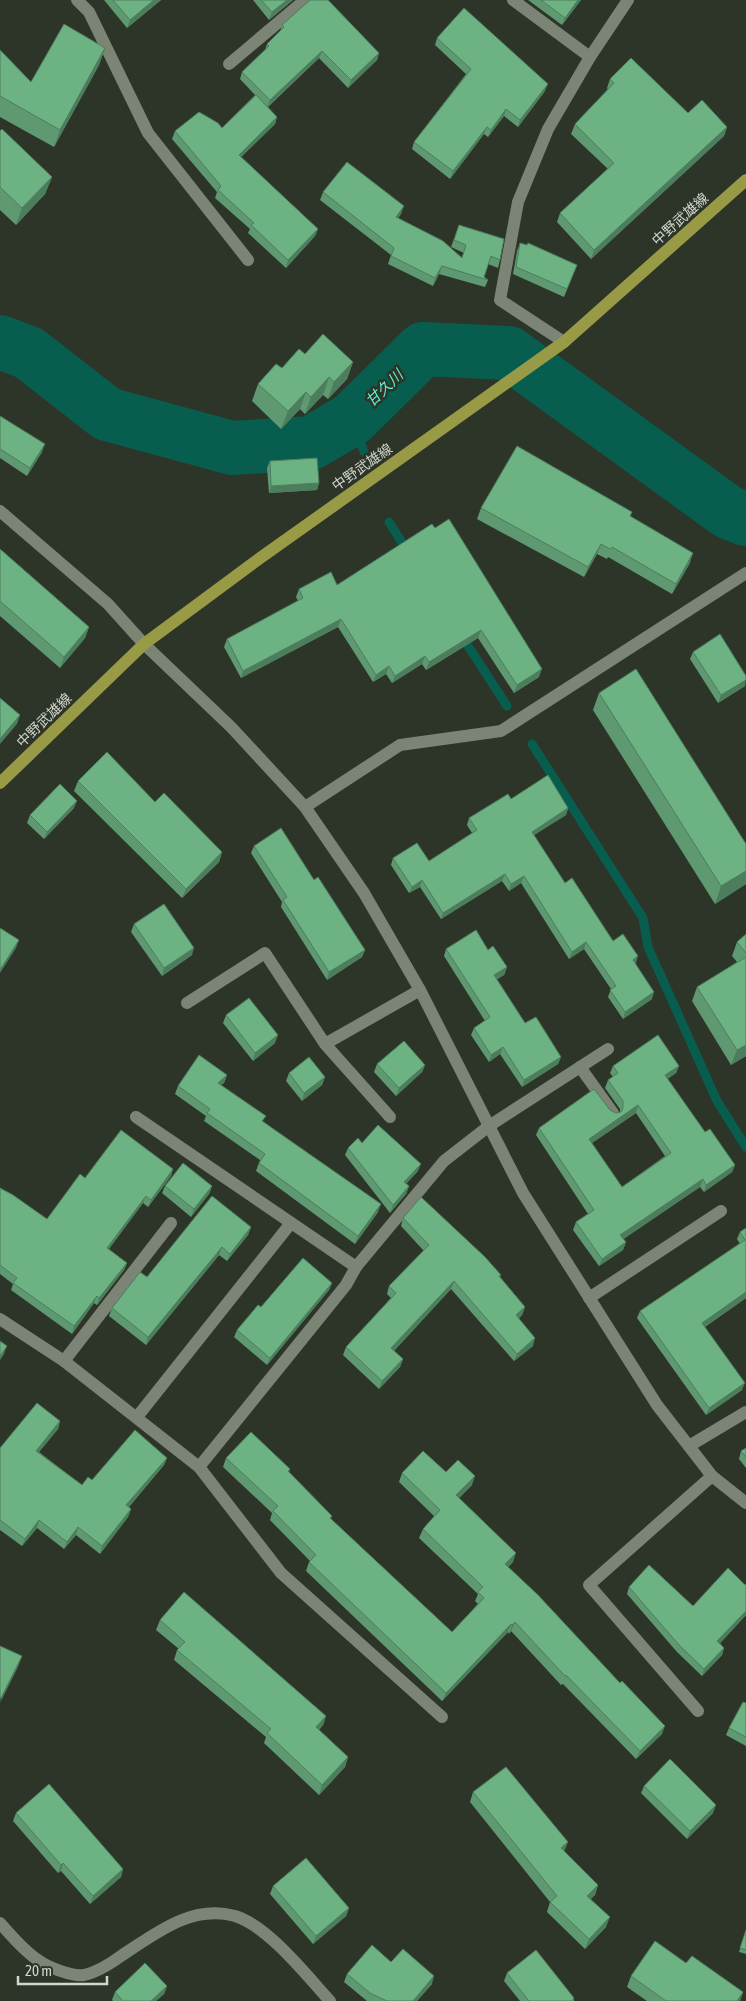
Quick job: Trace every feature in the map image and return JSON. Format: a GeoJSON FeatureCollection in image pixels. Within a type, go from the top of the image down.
{"type":"FeatureCollection","features":[{"type":"Feature","properties":{"kind":"main road","name":"中野武雄線"},"geometry":{"type":"LineString","coordinates":[[0,783],[144,644],[256,560],[564,342],[746,180]]}},
{"type":"Feature","properties":{"kind":"street"},"geometry":{"type":"LineString","coordinates":[[77,0],[89,12],[148,133],[248,260]]}},
{"type":"Feature","properties":{"kind":"street"},"geometry":{"type":"LineString","coordinates":[[228,64],[305,0]]}},
{"type":"Feature","properties":{"kind":"street"},"geometry":{"type":"LineString","coordinates":[[513,0],[590,57]]}},
{"type":"Feature","properties":{"kind":"street"},"geometry":{"type":"LineString","coordinates":[[564,342],[500,300],[518,202],[548,129],[590,57],[628,0]]}},
{"type":"Feature","properties":{"kind":"street"},"geometry":{"type":"LineString","coordinates":[[0,511],[108,604],[144,644],[231,727],[305,807],[364,894],[420,990],[523,1193],[589,1298],[657,1405],[712,1476],[746,1504]]}},
{"type":"Feature","properties":{"kind":"street"},"geometry":{"type":"LineString","coordinates":[[305,807],[400,745],[501,731],[746,573]]}},
{"type":"Feature","properties":{"kind":"street"},"geometry":{"type":"LineString","coordinates":[[187,1003],[265,953],[325,1044],[390,1117]]}},
{"type":"Feature","properties":{"kind":"street"},"geometry":{"type":"LineString","coordinates":[[325,1044],[420,990]]}},
{"type":"Feature","properties":{"kind":"street"},"geometry":{"type":"LineString","coordinates":[[199,1467],[346,1286],[356,1267],[444,1161],[489,1126],[608,1049]]}},
{"type":"Feature","properties":{"kind":"street"},"geometry":{"type":"LineString","coordinates":[[580,1067],[613,1113]]}},
{"type":"Feature","properties":{"kind":"street"},"geometry":{"type":"LineString","coordinates":[[136,1117],[356,1267]]}},
{"type":"Feature","properties":{"kind":"street"},"geometry":{"type":"LineString","coordinates":[[589,1298],[721,1211]]}},
{"type":"Feature","properties":{"kind":"street"},"geometry":{"type":"LineString","coordinates":[[64,1361],[171,1223]]}},
{"type":"Feature","properties":{"kind":"street"},"geometry":{"type":"LineString","coordinates":[[137,1417],[291,1223]]}},
{"type":"Feature","properties":{"kind":"street"},"geometry":{"type":"LineString","coordinates":[[0,1319],[64,1361],[199,1467],[281,1574],[442,1717]]}},
{"type":"Feature","properties":{"kind":"street"},"geometry":{"type":"LineString","coordinates":[[689,1446],[746,1412]]}},
{"type":"Feature","properties":{"kind":"street"},"geometry":{"type":"LineString","coordinates":[[698,1711],[589,1585],[712,1476]]}},
{"type":"Feature","properties":{"kind":"street"},"geometry":{"type":"LineString","coordinates":[[0,1923],[20,1945],[38,1960],[60,1970],[83,1975],[104,1968],[172,1923],[203,1913],[235,1916],[262,1932],[288,1954],[330,2001]]}},
{"type":"Feature","properties":{"kind":"building"},"geometry":{"type":"Polygon","coordinates":[[[113,0],[154,0],[130,20],[113,0]]]}},
{"type":"Feature","properties":{"kind":"building"},"geometry":{"type":"Polygon","coordinates":[[[261,0],[287,0],[272,12],[261,0]]]}},
{"type":"Feature","properties":{"kind":"building"},"geometry":{"type":"Polygon","coordinates":[[[310,0],[328,0],[379,53],[351,80],[322,51],[270,100],[242,72],[269,46],[267,44],[284,27],[282,25],[310,0]]]}},
{"type":"Feature","properties":{"kind":"building"},"geometry":{"type":"Polygon","coordinates":[[[541,0],[578,0],[565,18],[541,0]]]}},
{"type":"Feature","properties":{"kind":"building"},"geometry":{"type":"Polygon","coordinates":[[[464,8],[548,84],[520,120],[506,109],[491,130],[487,127],[453,171],[414,142],[471,69],[437,38],[464,8]]]}},
{"type":"Feature","properties":{"kind":"building"},"geometry":{"type":"Polygon","coordinates":[[[64,24],[105,48],[60,130],[0,96],[0,50],[31,82],[64,24]]]}},
{"type":"Feature","properties":{"kind":"building"},"geometry":{"type":"Polygon","coordinates":[[[631,58],[688,113],[702,100],[727,127],[594,250],[560,213],[614,163],[575,124],[614,83],[610,79],[631,58]]]}},
{"type":"Feature","properties":{"kind":"building"},"geometry":{"type":"Polygon","coordinates":[[[256,95],[277,117],[239,155],[318,229],[288,260],[251,225],[254,223],[218,190],[221,186],[175,131],[199,112],[218,123],[222,128],[256,95]]]}},
{"type":"Feature","properties":{"kind":"building"},"geometry":{"type":"Polygon","coordinates":[[[2,129],[52,177],[22,208],[0,187],[0,131],[2,129]]]}},
{"type":"Feature","properties":{"kind":"building"},"geometry":{"type":"Polygon","coordinates":[[[347,162],[404,206],[396,217],[443,241],[462,258],[466,245],[454,240],[459,225],[504,239],[500,260],[491,256],[484,277],[488,280],[442,266],[435,278],[391,256],[394,248],[323,192],[347,162]]]}},
{"type":"Feature","properties":{"kind":"building"},"geometry":{"type":"Polygon","coordinates":[[[520,243],[527,245],[528,243],[577,265],[567,289],[516,267],[520,243]]]}},
{"type":"Feature","properties":{"kind":"building"},"geometry":{"type":"Polygon","coordinates":[[[323,334],[353,362],[334,382],[329,377],[311,397],[306,392],[288,411],[258,384],[276,364],[282,368],[299,349],[305,354],[323,334]]]}},
{"type":"Feature","properties":{"kind":"building"},"geometry":{"type":"Polygon","coordinates":[[[0,416],[45,444],[30,468],[0,449],[0,416]]]}},
{"type":"Feature","properties":{"kind":"building"},"geometry":{"type":"Polygon","coordinates":[[[517,446],[632,512],[630,516],[693,553],[676,584],[612,547],[610,549],[601,544],[588,567],[481,508],[517,446]]]}},
{"type":"Feature","properties":{"kind":"building"},"geometry":{"type":"Polygon","coordinates":[[[317,458],[319,483],[271,486],[270,461],[317,458]]]}},
{"type":"Feature","properties":{"kind":"building"},"geometry":{"type":"Polygon","coordinates":[[[449,519],[542,669],[517,685],[481,630],[429,662],[425,656],[395,676],[389,666],[376,675],[341,619],[243,671],[227,639],[303,598],[299,589],[331,572],[337,585],[432,524],[435,528],[449,519]]]}},
{"type":"Feature","properties":{"kind":"building"},"geometry":{"type":"Polygon","coordinates":[[[0,549],[89,627],[64,657],[0,601],[0,549]]]}},
{"type":"Feature","properties":{"kind":"building"},"geometry":{"type":"Polygon","coordinates":[[[720,634],[746,676],[746,680],[721,695],[693,652],[720,634]]]}},
{"type":"Feature","properties":{"kind":"building"},"geometry":{"type":"Polygon","coordinates":[[[636,669],[746,844],[746,871],[721,886],[599,693],[636,669]]]}},
{"type":"Feature","properties":{"kind":"building"},"geometry":{"type":"Polygon","coordinates":[[[0,698],[20,715],[0,739],[0,698]]]}},
{"type":"Feature","properties":{"kind":"building"},"geometry":{"type":"Polygon","coordinates":[[[107,752],[155,802],[164,793],[222,852],[186,889],[78,781],[107,752]]]}},
{"type":"Feature","properties":{"kind":"building"},"geometry":{"type":"Polygon","coordinates":[[[548,775],[568,808],[532,832],[565,883],[572,878],[613,941],[623,934],[638,956],[633,960],[654,992],[625,1012],[610,990],[616,986],[586,942],[572,952],[524,876],[511,884],[505,874],[443,913],[422,880],[412,887],[393,858],[417,843],[429,861],[477,830],[469,818],[508,794],[511,799],[548,775]]]}},
{"type":"Feature","properties":{"kind":"building"},"geometry":{"type":"Polygon","coordinates":[[[60,784],[77,801],[47,832],[30,815],[60,784]]]}},
{"type":"Feature","properties":{"kind":"building"},"geometry":{"type":"Polygon","coordinates":[[[281,828],[314,880],[318,877],[365,950],[329,972],[283,900],[287,897],[254,846],[281,828]]]}},
{"type":"Feature","properties":{"kind":"building"},"geometry":{"type":"Polygon","coordinates":[[[164,904],[194,948],[164,968],[134,924],[164,904]]]}},
{"type":"Feature","properties":{"kind":"building"},"geometry":{"type":"Polygon","coordinates":[[[0,928],[19,940],[0,970],[0,928]]]}},
{"type":"Feature","properties":{"kind":"building"},"geometry":{"type":"Polygon","coordinates":[[[476,930],[488,950],[493,946],[507,967],[494,975],[525,1023],[536,1017],[561,1057],[524,1080],[503,1047],[491,1055],[474,1028],[490,1017],[446,949],[476,930]]]}},
{"type":"Feature","properties":{"kind":"building"},"geometry":{"type":"Polygon","coordinates":[[[746,934],[746,953],[737,942],[746,934]]]}},
{"type":"Feature","properties":{"kind":"building"},"geometry":{"type":"Polygon","coordinates":[[[746,957],[746,1045],[737,1050],[697,987],[746,957]]]}},
{"type":"Feature","properties":{"kind":"building"},"geometry":{"type":"Polygon","coordinates":[[[249,998],[278,1035],[255,1053],[226,1015],[249,998]]]}},
{"type":"Feature","properties":{"kind":"building"},"geometry":{"type":"Polygon","coordinates":[[[658,1035],[679,1066],[665,1075],[705,1132],[710,1129],[735,1165],[706,1185],[703,1179],[620,1235],[626,1242],[602,1259],[576,1222],[594,1210],[539,1128],[594,1089],[610,1110],[616,1113],[621,1112],[623,1101],[608,1080],[618,1073],[613,1066],[658,1035]],[[638,1105],[589,1139],[622,1187],[671,1153],[638,1105]]]}},
{"type":"Feature","properties":{"kind":"building"},"geometry":{"type":"Polygon","coordinates":[[[404,1041],[425,1065],[399,1088],[377,1064],[404,1041]]]}},
{"type":"Feature","properties":{"kind":"building"},"geometry":{"type":"Polygon","coordinates":[[[199,1055],[227,1075],[218,1083],[266,1116],[262,1121],[381,1204],[358,1236],[259,1163],[265,1154],[207,1113],[210,1109],[178,1086],[199,1055]]]}},
{"type":"Feature","properties":{"kind":"building"},"geometry":{"type":"Polygon","coordinates":[[[309,1057],[325,1077],[304,1093],[289,1073],[309,1057]]]}},
{"type":"Feature","properties":{"kind":"building"},"geometry":{"type":"Polygon","coordinates":[[[378,1125],[421,1164],[404,1182],[409,1186],[393,1205],[348,1148],[358,1138],[362,1143],[378,1125]]]}},
{"type":"Feature","properties":{"kind":"building"},"geometry":{"type":"Polygon","coordinates":[[[121,1130],[173,1169],[151,1200],[146,1196],[107,1248],[127,1263],[99,1298],[97,1296],[74,1326],[13,1283],[17,1278],[0,1265],[0,1188],[47,1219],[80,1174],[85,1178],[121,1130]]]}},
{"type":"Feature","properties":{"kind":"building"},"geometry":{"type":"Polygon","coordinates":[[[183,1163],[212,1186],[194,1209],[165,1186],[183,1163]]]}},
{"type":"Feature","properties":{"kind":"building"},"geometry":{"type":"Polygon","coordinates":[[[212,1196],[251,1227],[230,1254],[222,1247],[148,1337],[112,1308],[140,1272],[147,1277],[212,1196]]]}},
{"type":"Feature","properties":{"kind":"building"},"geometry":{"type":"Polygon","coordinates":[[[421,1197],[485,1257],[501,1275],[499,1276],[525,1307],[516,1315],[535,1338],[517,1354],[454,1281],[391,1348],[403,1359],[382,1381],[346,1347],[396,1293],[389,1286],[429,1245],[403,1218],[421,1197]]]}},
{"type":"Feature","properties":{"kind":"building"},"geometry":{"type":"Polygon","coordinates":[[[746,1228],[746,1292],[702,1323],[745,1383],[709,1408],[640,1311],[745,1240],[740,1232],[746,1228]]]}},
{"type":"Feature","properties":{"kind":"building"},"geometry":{"type":"Polygon","coordinates":[[[303,1258],[332,1283],[270,1358],[237,1330],[258,1305],[261,1307],[303,1258]]]}},
{"type":"Feature","properties":{"kind":"building"},"geometry":{"type":"Polygon","coordinates":[[[0,1341],[7,1346],[0,1356],[0,1341]]]}},
{"type":"Feature","properties":{"kind":"building"},"geometry":{"type":"Polygon","coordinates":[[[37,1403],[60,1421],[36,1451],[82,1485],[88,1477],[92,1480],[135,1430],[167,1458],[126,1505],[131,1509],[102,1546],[78,1527],[67,1542],[39,1520],[25,1539],[0,1520],[0,1448],[37,1403]]]}},
{"type":"Feature","properties":{"kind":"building"},"geometry":{"type":"Polygon","coordinates":[[[251,1432],[290,1469],[288,1471],[332,1516],[330,1518],[452,1632],[484,1598],[478,1592],[483,1587],[423,1529],[440,1510],[402,1473],[423,1451],[446,1472],[458,1460],[475,1476],[456,1495],[516,1553],[505,1564],[538,1595],[620,1683],[622,1681],[665,1726],[640,1751],[565,1676],[515,1622],[446,1693],[309,1562],[316,1555],[273,1511],[278,1506],[226,1458],[251,1432]]]}},
{"type":"Feature","properties":{"kind":"building"},"geometry":{"type":"Polygon","coordinates":[[[746,1448],[746,1457],[741,1451],[746,1448]]]}},
{"type":"Feature","properties":{"kind":"building"},"geometry":{"type":"Polygon","coordinates":[[[649,1565],[693,1606],[728,1568],[746,1584],[746,1611],[717,1641],[724,1648],[704,1669],[679,1645],[629,1587],[649,1565]]]}},
{"type":"Feature","properties":{"kind":"building"},"geometry":{"type":"Polygon","coordinates":[[[184,1592],[326,1716],[316,1727],[348,1757],[322,1785],[267,1733],[271,1729],[177,1650],[185,1642],[160,1620],[184,1592]]]}},
{"type":"Feature","properties":{"kind":"building"},"geometry":{"type":"Polygon","coordinates":[[[0,1646],[22,1656],[1,1698],[0,1698],[0,1646]]]}},
{"type":"Feature","properties":{"kind":"building"},"geometry":{"type":"Polygon","coordinates":[[[743,1702],[746,1703],[746,1737],[729,1728],[743,1702]]]}},
{"type":"Feature","properties":{"kind":"building"},"geometry":{"type":"Polygon","coordinates":[[[670,1759],[716,1805],[690,1831],[644,1786],[670,1759]]]}},
{"type":"Feature","properties":{"kind":"building"},"geometry":{"type":"Polygon","coordinates":[[[506,1767],[568,1842],[561,1848],[598,1885],[587,1896],[610,1917],[589,1939],[550,1902],[557,1896],[473,1792],[506,1767]]]}},
{"type":"Feature","properties":{"kind":"building"},"geometry":{"type":"Polygon","coordinates":[[[49,1784],[123,1869],[93,1896],[63,1863],[61,1865],[16,1813],[49,1784]]]}},
{"type":"Feature","properties":{"kind":"building"},"geometry":{"type":"Polygon","coordinates":[[[306,1858],[349,1908],[316,1936],[273,1886],[306,1858]]]}},
{"type":"Feature","properties":{"kind":"building"},"geometry":{"type":"Polygon","coordinates":[[[746,1930],[746,1950],[740,1948],[746,1930]]]}},
{"type":"Feature","properties":{"kind":"building"},"geometry":{"type":"Polygon","coordinates":[[[655,1941],[686,1963],[692,1956],[743,1992],[737,2001],[666,2001],[631,1976],[655,1941]]]}},
{"type":"Feature","properties":{"kind":"building"},"geometry":{"type":"Polygon","coordinates":[[[372,1945],[391,1962],[403,1949],[434,1976],[413,2001],[387,2001],[370,1993],[347,1974],[372,1945]]]}},
{"type":"Feature","properties":{"kind":"building"},"geometry":{"type":"Polygon","coordinates":[[[536,1950],[574,1998],[571,2001],[529,2001],[507,1973],[536,1950]]]}},
{"type":"Feature","properties":{"kind":"building"},"geometry":{"type":"Polygon","coordinates":[[[145,1963],[167,1986],[151,2001],[123,2001],[115,1992],[145,1963]]]}},
{"type":"Feature","properties":{"kind":"waterway","name":"甘久川"},"geometry":{"type":"LineString","coordinates":[[0,342],[29,353],[107,414],[232,448],[311,443],[352,419],[423,349],[509,353],[728,512],[746,519]]}},
{"type":"Feature","properties":{"kind":"waterway"},"geometry":{"type":"LineString","coordinates":[[352,419],[364,452]]}},
{"type":"Feature","properties":{"kind":"waterway"},"geometry":{"type":"LineString","coordinates":[[389,522],[408,552]]}},
{"type":"Feature","properties":{"kind":"waterway"},"geometry":{"type":"LineString","coordinates":[[461,635],[507,706]]}},
{"type":"Feature","properties":{"kind":"waterway"},"geometry":{"type":"LineString","coordinates":[[532,744],[643,918],[648,947],[717,1101],[746,1147]]}}]}
